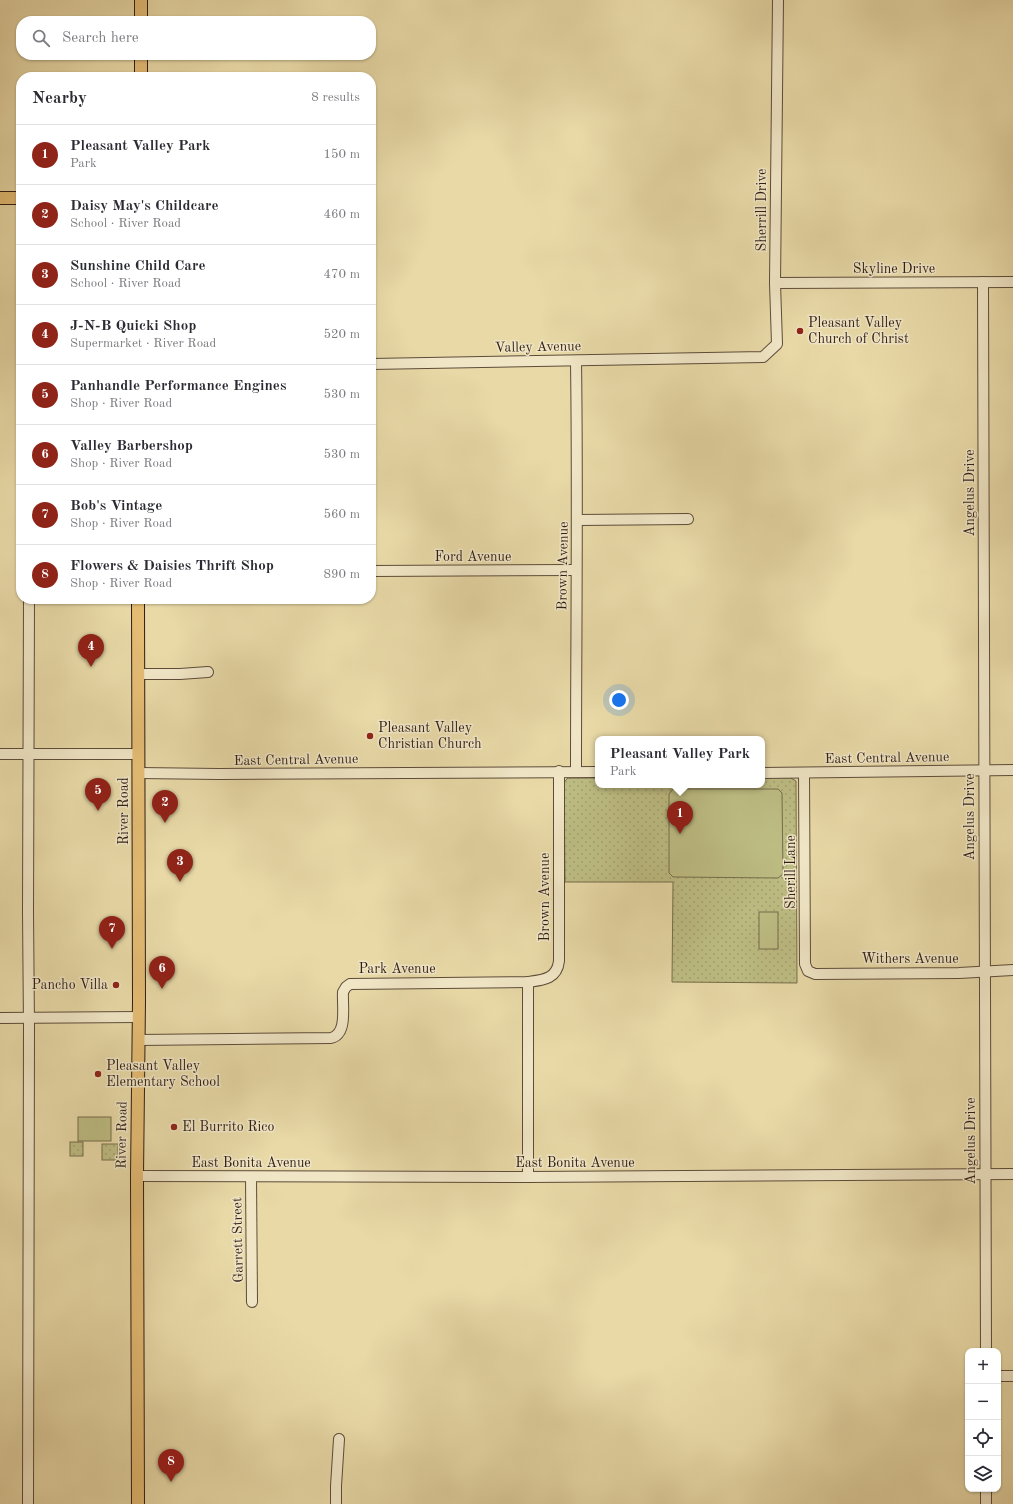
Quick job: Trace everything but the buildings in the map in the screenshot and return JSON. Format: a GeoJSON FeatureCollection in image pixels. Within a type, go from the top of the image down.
{"type":"FeatureCollection","features":[{"type":"Feature","properties":{"kind":"main road"},"geometry":{"type":"LineString","coordinates":[[141,0],[141,16]]}},
{"type":"Feature","properties":{"kind":"main road"},"geometry":{"type":"LineString","coordinates":[[141,60],[141,72]]}},
{"type":"Feature","properties":{"kind":"main road"},"geometry":{"type":"LineString","coordinates":[[0,198],[16,198]]}},
{"type":"Feature","properties":{"kind":"main road","name":"River Road"},"geometry":{"type":"LineString","coordinates":[[138,604],[138,1504]]}},
{"type":"Feature","properties":{"kind":"street","name":"Sherrill Drive"},"geometry":{"type":"LineString","coordinates":[[706,358],[763,357],[777,344],[775,284],[778,0]]}},
{"type":"Feature","properties":{"kind":"street","name":"Angelus Drive"},"geometry":{"type":"LineString","coordinates":[[983,282],[986,1348]]}},
{"type":"Feature","properties":{"kind":"street","name":"Skyline Drive"},"geometry":{"type":"LineString","coordinates":[[775,284],[1013,282]]}},
{"type":"Feature","properties":{"kind":"street","name":"Valley Avenue"},"geometry":{"type":"LineString","coordinates":[[376,364],[706,358]]}},
{"type":"Feature","properties":{"kind":"street","name":"Brown Avenue"},"geometry":{"type":"LineString","coordinates":[[576,361],[578,520],[576,570],[576,771]]}},
{"type":"Feature","properties":{"kind":"street"},"geometry":{"type":"LineString","coordinates":[[578,520],[688,519]]}},
{"type":"Feature","properties":{"kind":"street","name":"Ford Avenue"},"geometry":{"type":"LineString","coordinates":[[376,571],[576,570]]}},
{"type":"Feature","properties":{"kind":"street"},"geometry":{"type":"LineString","coordinates":[[28,1504],[29,604]]}},
{"type":"Feature","properties":{"kind":"street"},"geometry":{"type":"LineString","coordinates":[[138,674],[208,672]]}},
{"type":"Feature","properties":{"kind":"street"},"geometry":{"type":"LineString","coordinates":[[0,754],[139,754]]}},
{"type":"Feature","properties":{"kind":"street","name":"East Central Avenue"},"geometry":{"type":"LineString","coordinates":[[765,773],[1013,770]]}},
{"type":"Feature","properties":{"kind":"street","name":"Brown Avenue"},"geometry":{"type":"LineString","coordinates":[[555,974],[559,961],[559,771]]}},
{"type":"Feature","properties":{"kind":"street","name":"East Central Avenue"},"geometry":{"type":"LineString","coordinates":[[139,773],[595,772]]}},
{"type":"Feature","properties":{"kind":"street","name":"Sherill Lane"},"geometry":{"type":"LineString","coordinates":[[804,773],[805,964],[808,971]]}},
{"type":"Feature","properties":{"kind":"street","name":"Withers Avenue"},"geometry":{"type":"LineString","coordinates":[[808,971],[815,974],[959,973],[1013,970]]}},
{"type":"Feature","properties":{"kind":"street","name":"Park Avenue"},"geometry":{"type":"LineString","coordinates":[[138,1040],[331,1038],[337,1036],[342,1030],[344,992],[346,987],[350,984],[528,982],[555,974]]}},
{"type":"Feature","properties":{"kind":"street"},"geometry":{"type":"LineString","coordinates":[[528,982],[528,1177]]}},
{"type":"Feature","properties":{"kind":"street"},"geometry":{"type":"LineString","coordinates":[[0,1018],[138,1017]]}},
{"type":"Feature","properties":{"kind":"street","name":"East Bonita Avenue"},"geometry":{"type":"LineString","coordinates":[[137,1176],[528,1177],[1013,1174]]}},
{"type":"Feature","properties":{"kind":"street","name":"Garrett Street"},"geometry":{"type":"LineString","coordinates":[[251,1177],[252,1302]]}},
{"type":"Feature","properties":{"kind":"street"},"geometry":{"type":"LineString","coordinates":[[1001,1376],[1013,1376]]}},
{"type":"Feature","properties":{"kind":"street"},"geometry":{"type":"LineString","coordinates":[[336,1504],[339,1439]]}},
{"type":"Feature","properties":{"kind":"street"},"geometry":{"type":"LineString","coordinates":[[986,1492],[986,1504]]}},
{"type":"Feature","properties":{"kind":"green space"},"geometry":{"type":"Polygon","coordinates":[[[787,776],[796,781],[797,983],[672,982],[673,882],[565,882],[564,782],[568,778],[595,778],[595,788],[765,788],[765,777],[787,776]]]}},
{"type":"Feature","properties":{"kind":"green space"},"geometry":{"type":"Polygon","coordinates":[[[673,789],[778,789],[782,793],[783,874],[778,878],[673,877],[669,873],[669,794],[673,789]]]}},
{"type":"Feature","properties":{"kind":"green space"},"geometry":{"type":"Polygon","coordinates":[[[759,912],[778,912],[778,949],[759,949],[759,912]]]}},
{"type":"Feature","properties":{"kind":"green space"},"geometry":{"type":"Polygon","coordinates":[[[78,1117],[111,1117],[111,1141],[78,1141],[78,1117]]]}},
{"type":"Feature","properties":{"kind":"green space"},"geometry":{"type":"Polygon","coordinates":[[[70,1142],[83,1142],[83,1156],[70,1156],[70,1142]]]}},
{"type":"Feature","properties":{"kind":"green space"},"geometry":{"type":"Polygon","coordinates":[[[102,1144],[118,1144],[118,1160],[102,1160],[102,1144]]]}},
{"type":"Feature","properties":{"kind":"place","name":"Pleasant Valley Church of Christ"},"geometry":{"type":"Point","coordinates":[800,331]}},
{"type":"Feature","properties":{"kind":"place","name":"J-N-B Quicki Shop"},"geometry":{"type":"Point","coordinates":[91,667]}},
{"type":"Feature","properties":{"kind":"place","name":"Pleasant Valley Christian Church"},"geometry":{"type":"Point","coordinates":[370,736]}},
{"type":"Feature","properties":{"kind":"place","name":"Panhandle Performance Engines"},"geometry":{"type":"Point","coordinates":[98,811]}},
{"type":"Feature","properties":{"kind":"place","name":"Daisy May's Childcare"},"geometry":{"type":"Point","coordinates":[165,823]}},
{"type":"Feature","properties":{"kind":"place","name":"Pleasant Valley Park"},"geometry":{"type":"Point","coordinates":[680,834]}},
{"type":"Feature","properties":{"kind":"place","name":"Sunshine Child Care"},"geometry":{"type":"Point","coordinates":[180,882]}},
{"type":"Feature","properties":{"kind":"place","name":"Bob's Vintage"},"geometry":{"type":"Point","coordinates":[112,949]}},
{"type":"Feature","properties":{"kind":"place","name":"Pancho Villa"},"geometry":{"type":"Point","coordinates":[116,985]}},
{"type":"Feature","properties":{"kind":"place","name":"Valley Barbershop"},"geometry":{"type":"Point","coordinates":[162,989]}},
{"type":"Feature","properties":{"kind":"place","name":"Pleasant Valley Elementary School"},"geometry":{"type":"Point","coordinates":[98,1074]}},
{"type":"Feature","properties":{"kind":"place","name":"El Burrito Rico"},"geometry":{"type":"Point","coordinates":[174,1127]}},
{"type":"Feature","properties":{"kind":"place","name":"Flowers & Daisies Thrift Shop"},"geometry":{"type":"Point","coordinates":[171,1482]}}]}
